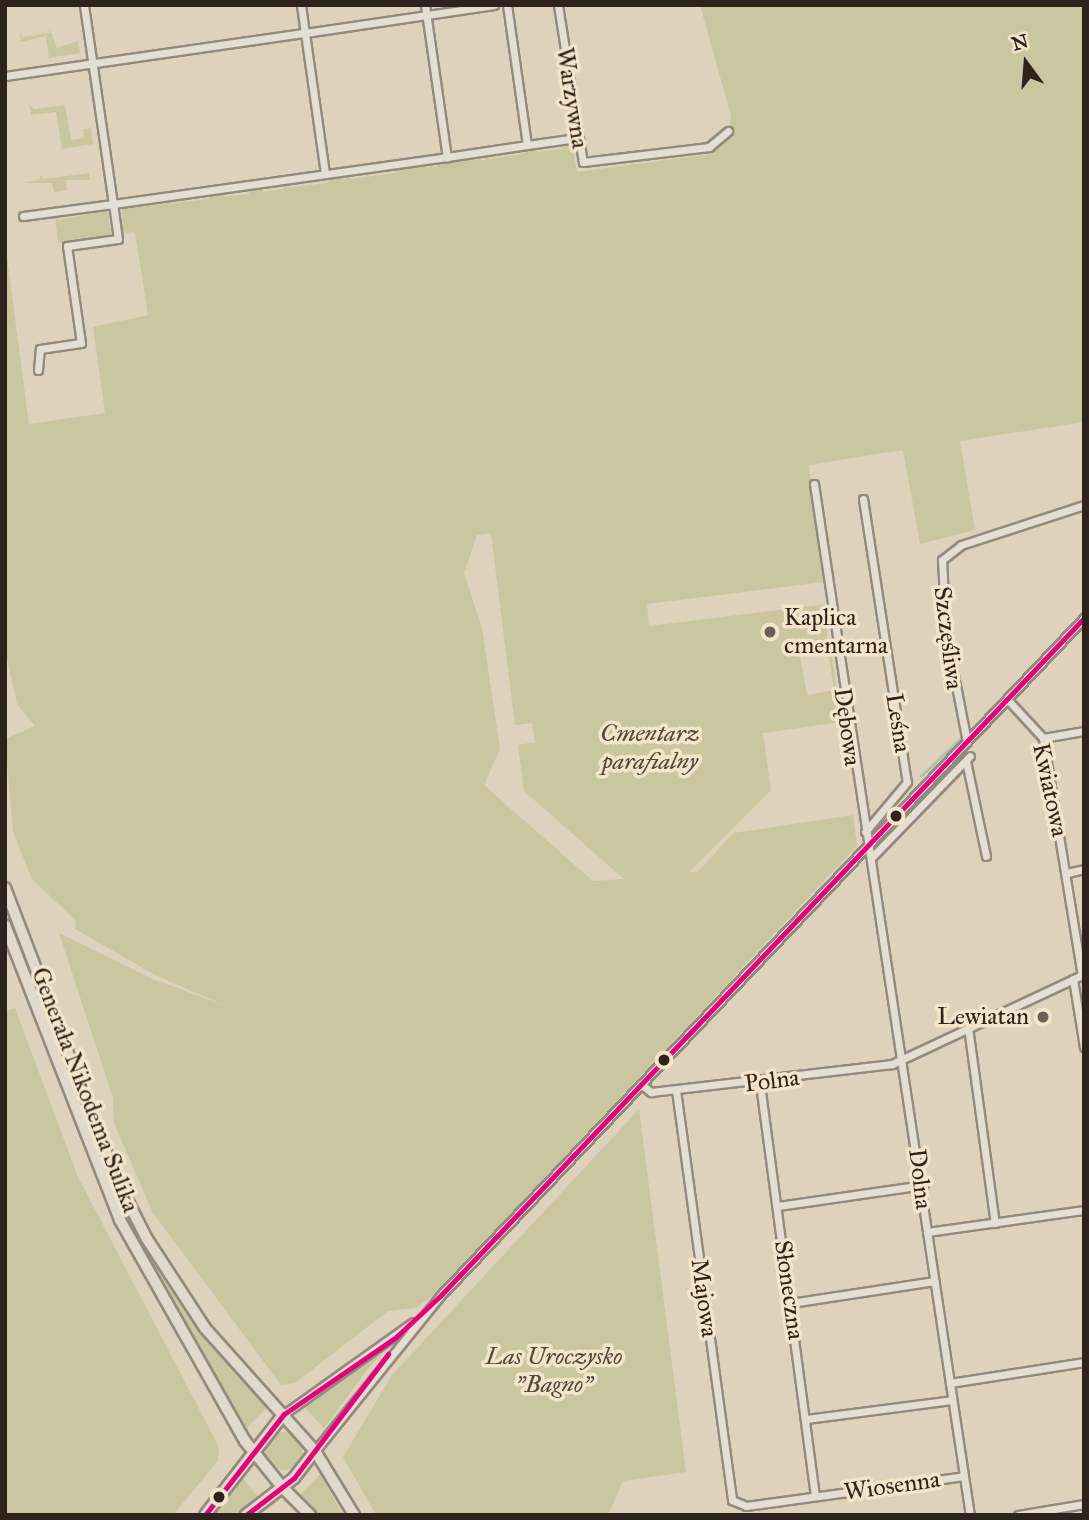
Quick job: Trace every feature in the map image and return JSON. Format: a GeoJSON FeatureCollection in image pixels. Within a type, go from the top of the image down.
{"type":"FeatureCollection","features":[{"type":"Feature","properties":{"kind":"highway","name":"Generała Nikodema Sulika"},"geometry":{"type":"LineString","coordinates":[[5,888],[136,1220],[205,1328],[315,1451]]}},
{"type":"Feature","properties":{"kind":"highway","name":"Generała Nikodema Sulika"},"geometry":{"type":"LineString","coordinates":[[5,925],[120,1220],[251,1449],[282,1487]]}},
{"type":"Feature","properties":{"kind":"highway"},"geometry":{"type":"LineString","coordinates":[[205,1515],[251,1449],[284,1414]]}},
{"type":"Feature","properties":{"kind":"highway"},"geometry":{"type":"LineString","coordinates":[[246,1515],[282,1487],[315,1451]]}},
{"type":"Feature","properties":{"kind":"main road"},"geometry":{"type":"LineString","coordinates":[[315,1451],[354,1515]]}},
{"type":"Feature","properties":{"kind":"main road"},"geometry":{"type":"LineString","coordinates":[[282,1487],[310,1515]]}},
{"type":"Feature","properties":{"kind":"street"},"geometry":{"type":"LineString","coordinates":[[38,370],[40,349],[81,343],[67,246],[118,239],[84,5]]}},
{"type":"Feature","properties":{"kind":"street"},"geometry":{"type":"LineString","coordinates":[[301,5],[325,174]]}},
{"type":"Feature","properties":{"kind":"street"},"geometry":{"type":"LineString","coordinates":[[425,5],[447,157]]}},
{"type":"Feature","properties":{"kind":"street"},"geometry":{"type":"LineString","coordinates":[[5,76],[494,5]]}},
{"type":"Feature","properties":{"kind":"street"},"geometry":{"type":"LineString","coordinates":[[507,5],[527,145]]}},
{"type":"Feature","properties":{"kind":"street","name":"Warzywna"},"geometry":{"type":"LineString","coordinates":[[558,5],[583,162],[709,147],[728,131]]}},
{"type":"Feature","properties":{"kind":"street"},"geometry":{"type":"LineString","coordinates":[[23,216],[570,139]]}},
{"type":"Feature","properties":{"kind":"street","name":"Dębowa"},"geometry":{"type":"LineString","coordinates":[[814,484],[865,832],[869,844]]}},
{"type":"Feature","properties":{"kind":"street","name":"Leśna"},"geometry":{"type":"LineString","coordinates":[[863,499],[906,782],[865,832]]}},
{"type":"Feature","properties":{"kind":"street","name":"Szczęśliwa"},"geometry":{"type":"LineString","coordinates":[[967,742],[946,634],[942,561],[985,535],[1084,505]]}},
{"type":"Feature","properties":{"kind":"street"},"geometry":{"type":"LineString","coordinates":[[284,1414],[396,1337],[441,1295],[1084,618]]}},
{"type":"Feature","properties":{"kind":"street","name":"Kwiatowa"},"geometry":{"type":"LineString","coordinates":[[1007,699],[1043,738],[1083,974]]}},
{"type":"Feature","properties":{"kind":"street"},"geometry":{"type":"LineString","coordinates":[[1043,738],[1084,731]]}},
{"type":"Feature","properties":{"kind":"street"},"geometry":{"type":"LineString","coordinates":[[873,856],[968,759],[986,856]]}},
{"type":"Feature","properties":{"kind":"street","name":"Dolna"},"geometry":{"type":"LineString","coordinates":[[869,844],[923,1185],[927,1232],[970,1515]]}},
{"type":"Feature","properties":{"kind":"street"},"geometry":{"type":"LineString","coordinates":[[1067,873],[1084,869]]}},
{"type":"Feature","properties":{"kind":"street","name":"Polna"},"geometry":{"type":"LineString","coordinates":[[641,1084],[651,1092],[760,1084],[903,1059],[1083,974]]}},
{"type":"Feature","properties":{"kind":"street"},"geometry":{"type":"LineString","coordinates":[[1073,979],[1084,1047]]}},
{"type":"Feature","properties":{"kind":"street"},"geometry":{"type":"LineString","coordinates":[[968,1027],[995,1223]]}},
{"type":"Feature","properties":{"kind":"street","name":"Słoneczna"},"geometry":{"type":"LineString","coordinates":[[760,1084],[816,1496]]}},
{"type":"Feature","properties":{"kind":"street","name":"Majowa"},"geometry":{"type":"LineString","coordinates":[[676,1090],[736,1505]]}},
{"type":"Feature","properties":{"kind":"street"},"geometry":{"type":"LineString","coordinates":[[778,1206],[923,1185]]}},
{"type":"Feature","properties":{"kind":"street"},"geometry":{"type":"LineString","coordinates":[[927,1232],[1084,1210]]}},
{"type":"Feature","properties":{"kind":"street"},"geometry":{"type":"LineString","coordinates":[[791,1303],[934,1281]]}},
{"type":"Feature","properties":{"kind":"street"},"geometry":{"type":"LineString","coordinates":[[315,1451],[441,1295]]}},
{"type":"Feature","properties":{"kind":"street"},"geometry":{"type":"LineString","coordinates":[[950,1383],[1084,1362]]}},
{"type":"Feature","properties":{"kind":"street"},"geometry":{"type":"LineString","coordinates":[[806,1419],[952,1400]]}},
{"type":"Feature","properties":{"kind":"street","name":"Wiosenna"},"geometry":{"type":"LineString","coordinates":[[736,1505],[757,1505],[964,1476]]}},
{"type":"Feature","properties":{"kind":"street"},"geometry":{"type":"LineString","coordinates":[[1018,1515],[1084,1504]]}},
{"type":"Feature","properties":{"kind":"street"},"geometry":{"type":"LineString","coordinates":[[757,1505],[758,1515]]}},
{"type":"Feature","properties":{"kind":"green space","name":"Cmentarz parafialny"},"geometry":{"type":"Polygon","coordinates":[[[700,5],[1084,5],[1084,422],[960,441],[975,530],[920,544],[903,450],[809,465],[823,582],[647,604],[649,626],[827,604],[819,611],[821,624],[827,623],[827,642],[797,645],[798,654],[805,652],[800,655],[807,695],[834,690],[828,651],[822,650],[831,651],[842,722],[763,733],[771,790],[689,872],[697,872],[734,833],[853,815],[857,846],[436,1293],[415,1308],[388,1311],[295,1383],[281,1385],[153,1213],[114,1123],[113,1098],[59,933],[153,979],[226,1006],[155,975],[75,929],[76,921],[32,879],[13,832],[5,739],[35,726],[17,704],[5,649],[5,242],[29,424],[105,413],[93,327],[148,315],[135,232],[123,233],[122,209],[209,199],[209,194],[223,192],[224,197],[249,194],[248,188],[262,186],[263,192],[283,189],[286,183],[287,188],[327,183],[335,176],[346,180],[350,174],[351,179],[395,173],[396,167],[437,167],[437,161],[485,160],[486,154],[489,159],[521,154],[535,147],[537,152],[561,149],[572,142],[577,172],[712,154],[728,137],[731,116],[700,5]],[[491,533],[477,535],[464,573],[482,628],[500,749],[484,785],[593,881],[624,879],[524,791],[518,745],[535,742],[532,723],[515,725],[491,533]]]}},
{"type":"Feature","properties":{"kind":"green space"},"geometry":{"type":"Polygon","coordinates":[[[49,27],[57,48],[78,41],[80,53],[49,58],[46,36],[21,42],[20,32],[23,37],[50,33],[49,27]]]}},
{"type":"Feature","properties":{"kind":"green space"},"geometry":{"type":"Polygon","coordinates":[[[29,103],[34,109],[65,105],[71,140],[84,138],[83,129],[91,128],[93,144],[62,149],[56,112],[31,115],[29,103]]]}},
{"type":"Feature","properties":{"kind":"green space"},"geometry":{"type":"Polygon","coordinates":[[[89,173],[90,180],[66,180],[67,190],[54,192],[52,183],[21,183],[40,180],[40,175],[44,179],[89,173]]]}},
{"type":"Feature","properties":{"kind":"green space"},"geometry":{"type":"Polygon","coordinates":[[[108,211],[111,237],[58,243],[55,215],[59,220],[108,211]]]}},
{"type":"Feature","properties":{"kind":"green space"},"geometry":{"type":"Polygon","coordinates":[[[5,901],[142,1242],[200,1331],[269,1406],[247,1428],[127,1224],[5,901]]]}},
{"type":"Feature","properties":{"kind":"green space"},"geometry":{"type":"Polygon","coordinates":[[[15,1008],[78,1177],[219,1447],[218,1461],[173,1515],[5,1515],[5,1011],[15,1008]]]}},
{"type":"Feature","properties":{"kind":"green space","name":"Las Uroczysko \"Bagno\""},"geometry":{"type":"Polygon","coordinates":[[[639,1109],[686,1472],[623,1481],[608,1515],[376,1515],[343,1457],[392,1375],[639,1109]]]}},
{"type":"Feature","properties":{"kind":"green space"},"geometry":{"type":"Polygon","coordinates":[[[386,1349],[324,1428],[304,1407],[386,1349]]]}},
{"type":"Feature","properties":{"kind":"green space"},"geometry":{"type":"Polygon","coordinates":[[[284,1432],[298,1437],[303,1451],[298,1465],[284,1470],[270,1465],[265,1451],[270,1437],[284,1432]]]}},
{"type":"Feature","properties":{"kind":"green space"},"geometry":{"type":"Polygon","coordinates":[[[320,1474],[343,1515],[316,1515],[298,1497],[320,1474]]]}},
{"type":"Feature","properties":{"kind":"green space"},"geometry":{"type":"Polygon","coordinates":[[[240,1475],[258,1497],[236,1515],[212,1515],[240,1475]]]}},
{"type":"Feature","properties":{"kind":"waterway"},"geometry":{"type":"LineString","coordinates":[[921,776],[960,739]]}},
{"type":"Feature","properties":{"kind":"transit line"},"geometry":{"type":"LineString","coordinates":[[205,1515],[284,1414],[396,1337],[441,1295],[1084,618]]}},
{"type":"Feature","properties":{"kind":"transit line"},"geometry":{"type":"LineString","coordinates":[[246,1515],[294,1478],[388,1354]]}},
{"type":"Feature","properties":{"kind":"place","name":"Kaplica cmentarna"},"geometry":{"type":"Point","coordinates":[770,632]}},
{"type":"Feature","properties":{"kind":"place","name":"Lewiatan"},"geometry":{"type":"Point","coordinates":[1043,1017]}}]}
